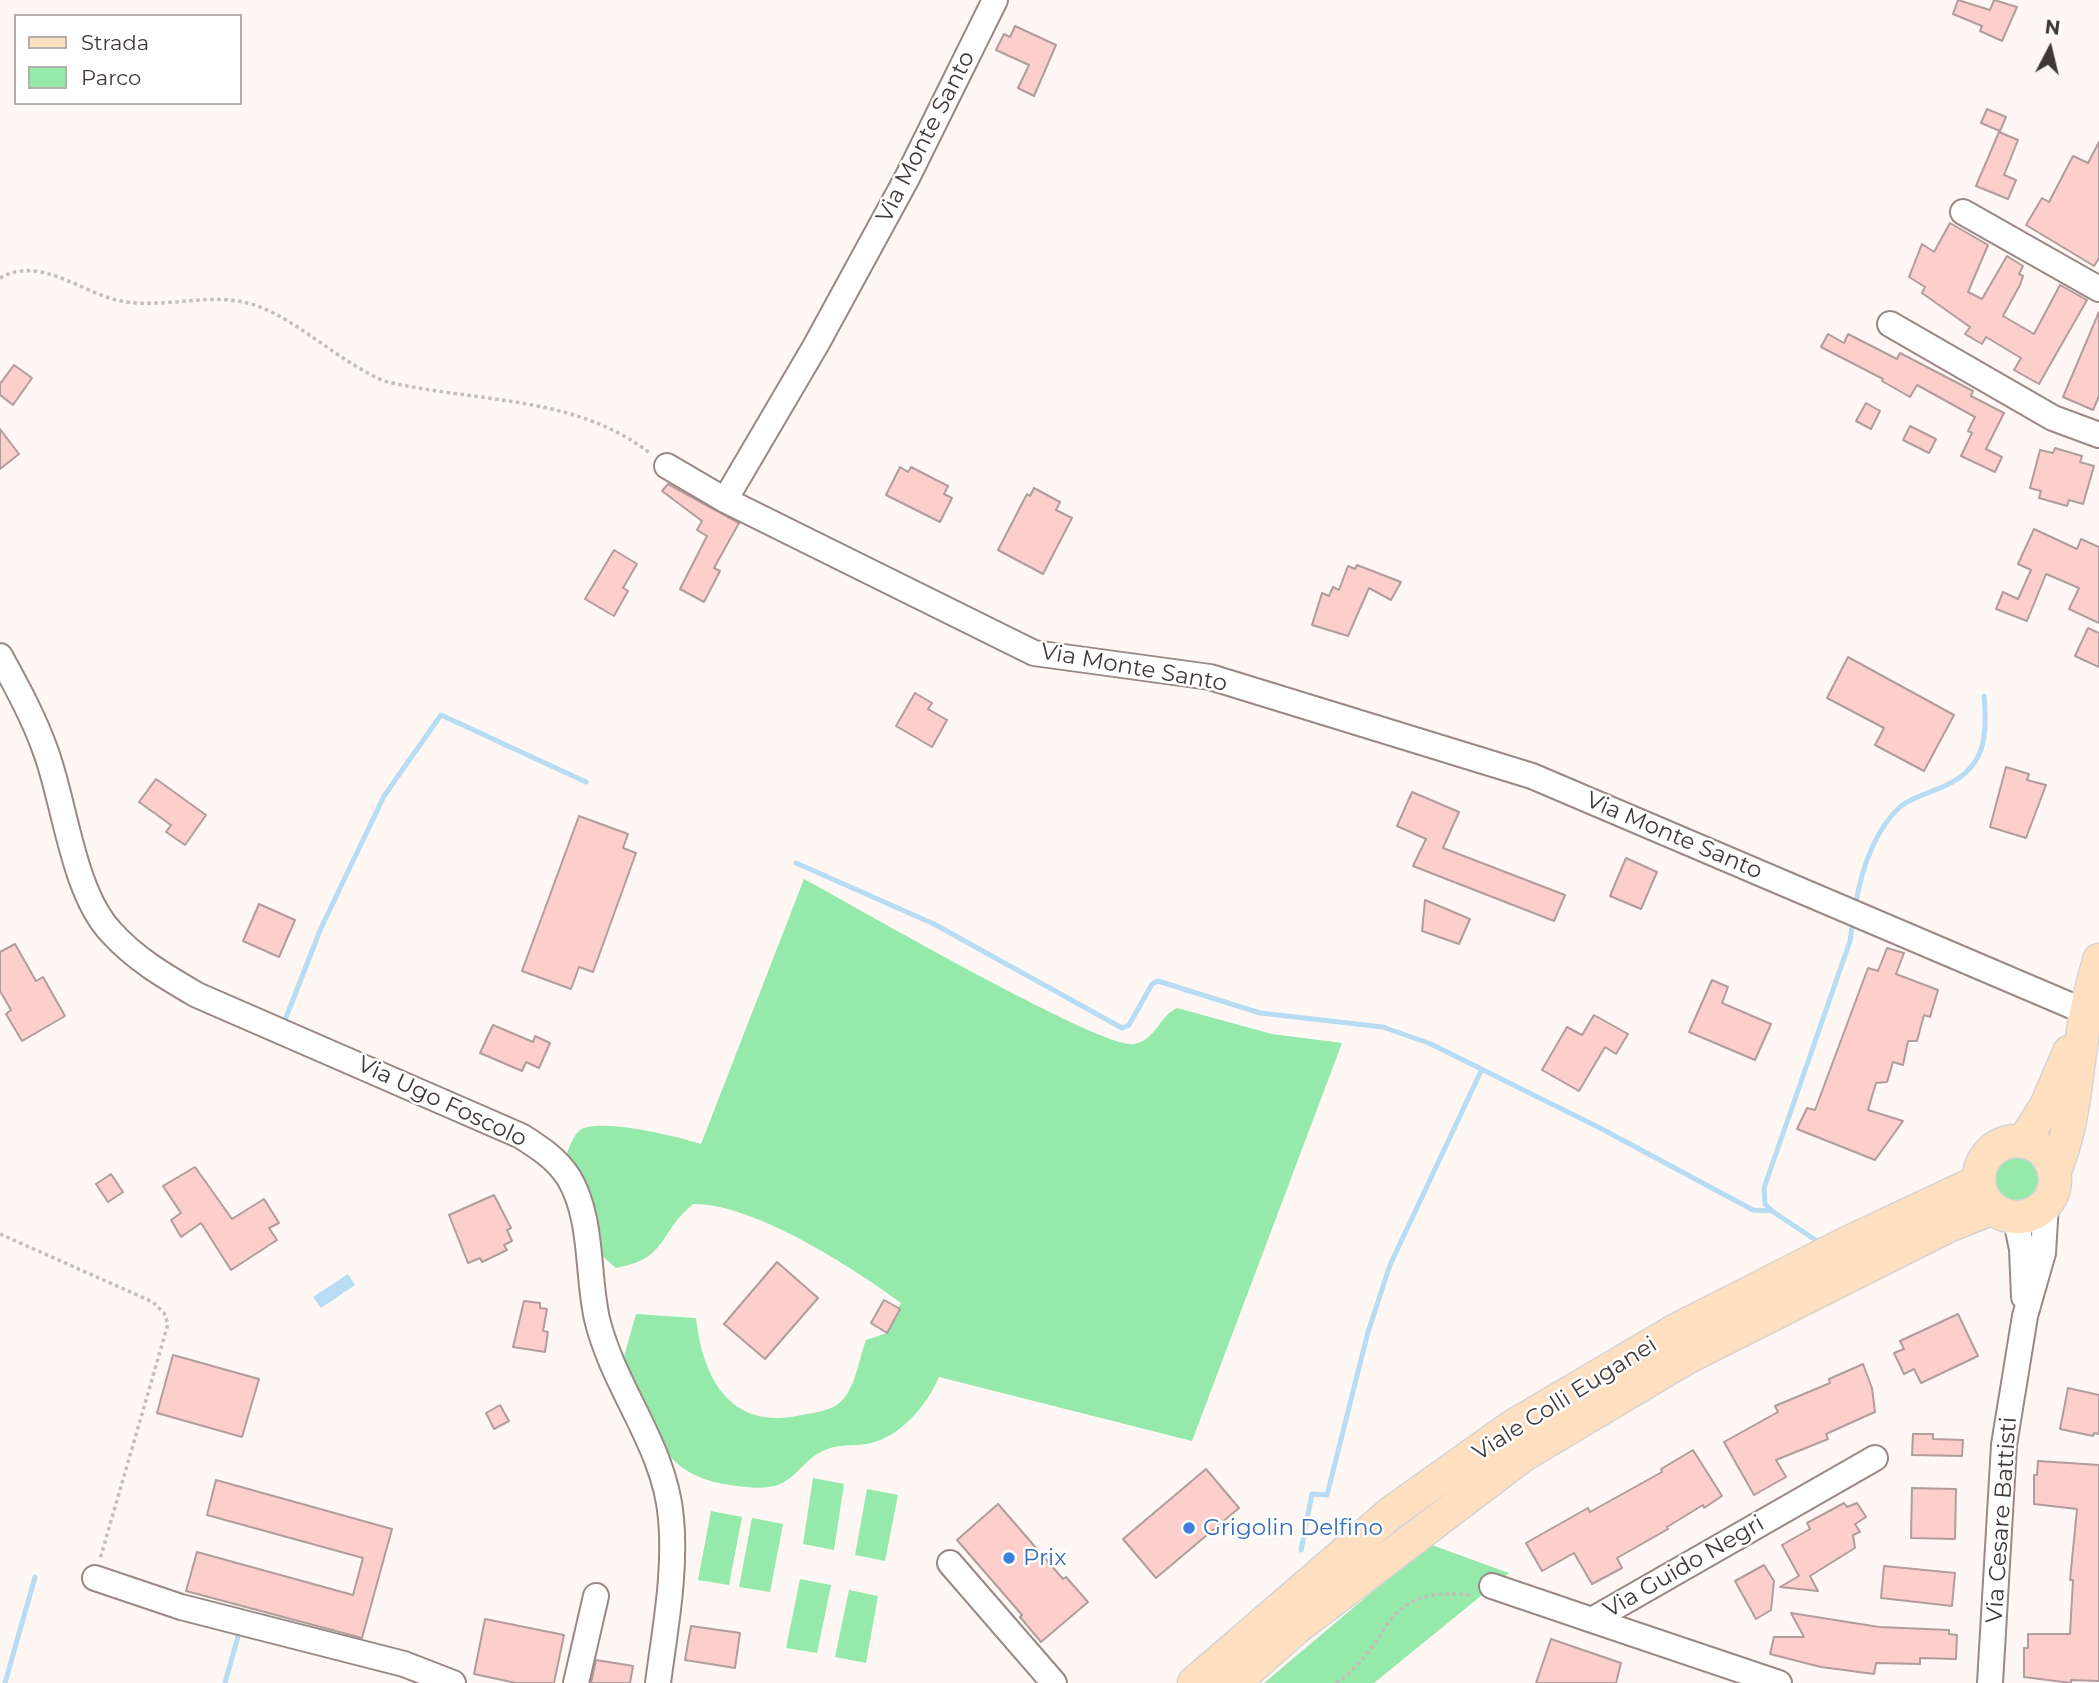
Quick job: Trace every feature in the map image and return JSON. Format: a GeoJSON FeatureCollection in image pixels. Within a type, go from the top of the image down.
{"type":"FeatureCollection","features":[{"type":"Feature","properties":{"kind":"main road","name":"Via Cesare Battisti"},"geometry":{"type":"LineString","coordinates":[[2046,1204],[2055,1184],[2054,1173],[2064,1152],[2086,1012],[2099,960]]}},
{"type":"Feature","properties":{"kind":"main road","name":"Via Cesare Battisti"},"geometry":{"type":"LineString","coordinates":[[2023,1142],[2046,1107],[2086,1012]]}},
{"type":"Feature","properties":{"kind":"main road"},"geometry":{"type":"LineString","coordinates":[[2046,1204],[2032,1214],[1996,1202],[1980,1170],[1992,1151],[2012,1141],[2023,1142],[2044,1152],[2054,1173]]}},
{"type":"Feature","properties":{"kind":"main road","name":"Viale Colli Euganei"},"geometry":{"type":"LineString","coordinates":[[1194,1683],[1392,1512],[1513,1426],[1676,1331],[1849,1242],[1996,1202]]}},
{"type":"Feature","properties":{"kind":"main road","name":"Viale Colli Euganei"},"geometry":{"type":"LineString","coordinates":[[1234,1683],[1296,1628],[1522,1456],[1688,1357],[1996,1202]]}},
{"type":"Feature","properties":{"kind":"street","name":"Via Monte Santo"},"geometry":{"type":"LineString","coordinates":[[995,0],[907,178],[816,345],[725,500],[1034,653],[1210,677],[1532,776],[2086,1012]]}},
{"type":"Feature","properties":{"kind":"street"},"geometry":{"type":"LineString","coordinates":[[1963,212],[2099,289]]}},
{"type":"Feature","properties":{"kind":"street"},"geometry":{"type":"LineString","coordinates":[[1890,324],[2053,418],[2099,435]]}},
{"type":"Feature","properties":{"kind":"street"},"geometry":{"type":"LineString","coordinates":[[667,466],[725,500]]}},
{"type":"Feature","properties":{"kind":"street","name":"Via Ugo Foscolo"},"geometry":{"type":"LineString","coordinates":[[0,656],[24,699],[47,753],[78,868],[109,931],[153,969],[197,995],[522,1136],[550,1154],[570,1179],[584,1224],[597,1319],[609,1358],[656,1455],[666,1485],[673,1552],[658,1683]]}},
{"type":"Feature","properties":{"kind":"street","name":"Via Cesare Battisti"},"geometry":{"type":"LineString","coordinates":[[1996,1202],[2022,1249],[2025,1316]]}},
{"type":"Feature","properties":{"kind":"street","name":"Via Cesare Battisti"},"geometry":{"type":"LineString","coordinates":[[1990,1683],[2004,1445],[2025,1316],[2043,1254],[2046,1204]]}},
{"type":"Feature","properties":{"kind":"street","name":"Via Guido Negri"},"geometry":{"type":"LineString","coordinates":[[1592,1620],[1875,1458]]}},
{"type":"Feature","properties":{"kind":"street"},"geometry":{"type":"LineString","coordinates":[[950,1563],[1054,1683]]}},
{"type":"Feature","properties":{"kind":"street"},"geometry":{"type":"LineString","coordinates":[[95,1578],[181,1607],[404,1664],[453,1683]]}},
{"type":"Feature","properties":{"kind":"street"},"geometry":{"type":"LineString","coordinates":[[1484,1590],[1592,1620]]}},
{"type":"Feature","properties":{"kind":"street"},"geometry":{"type":"LineString","coordinates":[[576,1683],[596,1596]]}},
{"type":"Feature","properties":{"kind":"street","name":"Via Guido Negri"},"geometry":{"type":"LineString","coordinates":[[1592,1620],[1779,1683]]}},
{"type":"Feature","properties":{"kind":"path"},"geometry":{"type":"LineString","coordinates":[[0,278],[12,271],[35,269],[118,300],[148,304],[221,299],[261,307],[365,373],[384,381],[530,404],[578,415],[637,442],[667,466]]}},
{"type":"Feature","properties":{"kind":"path"},"geometry":{"type":"LineString","coordinates":[[0,1234],[153,1302],[164,1313],[168,1324],[95,1578]]}},
{"type":"Feature","properties":{"kind":"path"},"geometry":{"type":"LineString","coordinates":[[1336,1683],[1356,1670],[1390,1618],[1409,1603],[1427,1595],[1484,1590]]}},
{"type":"Feature","properties":{"kind":"green space"},"geometry":{"type":"Polygon","coordinates":[[[804,879],[1027,1001],[1112,1040],[1134,1044],[1141,1042],[1177,1008],[1272,1034],[1342,1043],[1192,1441],[939,1377],[920,1409],[901,1428],[879,1441],[830,1448],[818,1453],[791,1478],[772,1487],[748,1487],[706,1480],[687,1471],[659,1444],[621,1367],[636,1314],[696,1318],[706,1362],[714,1381],[725,1396],[740,1408],[757,1415],[778,1418],[820,1411],[844,1399],[866,1340],[887,1333],[901,1303],[856,1272],[801,1240],[772,1225],[717,1206],[693,1204],[654,1251],[633,1264],[616,1268],[592,1247],[564,1160],[579,1131],[588,1127],[638,1129],[701,1144],[804,879]]]}},
{"type":"Feature","properties":{"kind":"green space"},"geometry":{"type":"Polygon","coordinates":[[[2016,1151],[2027,1153],[2036,1159],[2042,1168],[2042,1190],[2036,1199],[2027,1205],[2016,1207],[2005,1205],[1996,1199],[1990,1190],[1988,1179],[1990,1168],[1996,1159],[2005,1153],[2016,1151]]]}},
{"type":"Feature","properties":{"kind":"green space"},"geometry":{"type":"Polygon","coordinates":[[[813,1478],[844,1484],[834,1550],[803,1544],[813,1478]]]}},
{"type":"Feature","properties":{"kind":"green space"},"geometry":{"type":"Polygon","coordinates":[[[867,1489],[898,1495],[885,1561],[855,1555],[867,1489]]]}},
{"type":"Feature","properties":{"kind":"green space"},"geometry":{"type":"Polygon","coordinates":[[[711,1511],[742,1517],[729,1585],[698,1580],[711,1511]]]}},
{"type":"Feature","properties":{"kind":"green space"},"geometry":{"type":"Polygon","coordinates":[[[752,1518],[783,1524],[770,1592],[739,1587],[752,1518]]]}},
{"type":"Feature","properties":{"kind":"green space"},"geometry":{"type":"Polygon","coordinates":[[[1429,1544],[1509,1573],[1374,1683],[1264,1683],[1429,1544]]]}},
{"type":"Feature","properties":{"kind":"green space"},"geometry":{"type":"Polygon","coordinates":[[[800,1579],[831,1585],[817,1653],[786,1648],[800,1579]]]}},
{"type":"Feature","properties":{"kind":"green space"},"geometry":{"type":"Polygon","coordinates":[[[849,1590],[878,1596],[866,1663],[835,1657],[849,1590]]]}},
{"type":"Feature","properties":{"kind":"water"},"geometry":{"type":"Polygon","coordinates":[[[348,1274],[355,1285],[321,1308],[313,1297],[348,1274]]]}},
{"type":"Feature","properties":{"kind":"building"},"geometry":{"type":"Polygon","coordinates":[[[1958,0],[1990,10],[1994,0],[2017,7],[2002,41],[1980,31],[1982,26],[1953,14],[1958,0]]]}},
{"type":"Feature","properties":{"kind":"building"},"geometry":{"type":"Polygon","coordinates":[[[1015,26],[1056,45],[1034,96],[1018,88],[1029,65],[996,50],[1004,34],[1010,37],[1015,26]]]}},
{"type":"Feature","properties":{"kind":"building"},"geometry":{"type":"Polygon","coordinates":[[[1987,109],[2006,117],[2000,131],[1981,123],[1987,109]]]}},
{"type":"Feature","properties":{"kind":"building"},"geometry":{"type":"Polygon","coordinates":[[[1999,132],[2018,140],[2004,175],[2016,180],[2008,199],[1976,186],[1999,132]]]}},
{"type":"Feature","properties":{"kind":"building"},"geometry":{"type":"Polygon","coordinates":[[[2099,142],[2099,258],[2094,266],[2026,225],[2042,198],[2049,202],[2073,156],[2088,163],[2099,142]]]}},
{"type":"Feature","properties":{"kind":"building"},"geometry":{"type":"Polygon","coordinates":[[[1950,223],[1988,245],[1968,292],[1982,299],[2007,256],[2023,266],[2019,274],[2023,276],[2020,285],[2003,316],[2034,334],[2060,285],[2087,300],[2039,384],[2014,370],[2021,358],[1986,337],[1982,344],[1965,334],[1970,327],[1922,293],[1925,287],[1909,277],[1922,244],[1934,252],[1950,223]]]}},
{"type":"Feature","properties":{"kind":"building"},"geometry":{"type":"Polygon","coordinates":[[[2099,312],[2099,396],[2093,410],[2063,397],[2099,312]]]}},
{"type":"Feature","properties":{"kind":"building"},"geometry":{"type":"Polygon","coordinates":[[[1828,334],[1844,343],[1848,334],[1897,359],[1900,353],[1973,391],[1971,396],[2004,413],[1986,449],[2002,457],[1995,472],[1961,456],[1972,433],[1968,431],[1975,417],[1917,385],[1910,397],[1882,381],[1883,379],[1821,347],[1828,334]]]}},
{"type":"Feature","properties":{"kind":"building"},"geometry":{"type":"Polygon","coordinates":[[[14,365],[32,378],[13,405],[0,395],[0,384],[14,365]]]}},
{"type":"Feature","properties":{"kind":"building"},"geometry":{"type":"Polygon","coordinates":[[[1866,403],[1880,411],[1871,429],[1856,421],[1866,403]]]}},
{"type":"Feature","properties":{"kind":"building"},"geometry":{"type":"Polygon","coordinates":[[[1910,426],[1936,439],[1929,453],[1903,440],[1910,426]]]}},
{"type":"Feature","properties":{"kind":"building"},"geometry":{"type":"Polygon","coordinates":[[[0,429],[19,454],[0,469],[0,429]]]}},
{"type":"Feature","properties":{"kind":"building"},"geometry":{"type":"Polygon","coordinates":[[[2055,448],[2082,456],[2080,462],[2094,466],[2083,504],[2069,500],[2067,506],[2039,498],[2041,491],[2030,488],[2040,450],[2053,453],[2055,448]]]}},
{"type":"Feature","properties":{"kind":"building"},"geometry":{"type":"Polygon","coordinates":[[[900,467],[908,472],[911,467],[948,486],[944,494],[952,498],[940,522],[886,495],[900,467]]]}},
{"type":"Feature","properties":{"kind":"building"},"geometry":{"type":"Polygon","coordinates":[[[668,484],[739,523],[714,568],[720,571],[704,602],[680,589],[707,536],[697,530],[702,521],[662,491],[668,484]]]}},
{"type":"Feature","properties":{"kind":"building"},"geometry":{"type":"Polygon","coordinates":[[[1034,488],[1060,502],[1056,510],[1072,518],[1043,574],[998,550],[1027,494],[1030,496],[1034,488]]]}},
{"type":"Feature","properties":{"kind":"building"},"geometry":{"type":"Polygon","coordinates":[[[2034,529],[2077,549],[2081,539],[2099,547],[2099,623],[2069,609],[2079,588],[2046,574],[2027,621],[1996,609],[2003,592],[2018,599],[2031,570],[2018,564],[2034,529]]]}},
{"type":"Feature","properties":{"kind":"building"},"geometry":{"type":"Polygon","coordinates":[[[614,550],[637,564],[623,588],[628,591],[614,616],[585,599],[614,550]]]}},
{"type":"Feature","properties":{"kind":"building"},"geometry":{"type":"Polygon","coordinates":[[[1357,565],[1401,582],[1391,600],[1369,588],[1348,636],[1312,625],[1322,593],[1329,596],[1333,587],[1339,590],[1348,566],[1355,569],[1357,565]]]}},
{"type":"Feature","properties":{"kind":"building"},"geometry":{"type":"Polygon","coordinates":[[[2088,628],[2099,633],[2099,667],[2075,656],[2088,628]]]}},
{"type":"Feature","properties":{"kind":"building"},"geometry":{"type":"Polygon","coordinates":[[[1848,657],[1954,715],[1924,771],[1875,745],[1884,728],[1827,698],[1848,657]]]}},
{"type":"Feature","properties":{"kind":"building"},"geometry":{"type":"Polygon","coordinates":[[[915,693],[932,703],[928,709],[947,720],[932,747],[896,726],[915,693]]]}},
{"type":"Feature","properties":{"kind":"building"},"geometry":{"type":"Polygon","coordinates":[[[2006,767],[2029,774],[2027,780],[2046,785],[2026,838],[1990,827],[2006,767]]]}},
{"type":"Feature","properties":{"kind":"building"},"geometry":{"type":"Polygon","coordinates":[[[156,779],[206,815],[185,845],[166,832],[171,825],[139,802],[156,779]]]}},
{"type":"Feature","properties":{"kind":"building"},"geometry":{"type":"Polygon","coordinates":[[[1412,792],[1459,812],[1443,848],[1565,895],[1554,921],[1413,866],[1426,839],[1397,826],[1412,792]]]}},
{"type":"Feature","properties":{"kind":"building"},"geometry":{"type":"Polygon","coordinates":[[[579,816],[628,834],[623,848],[636,853],[593,972],[579,967],[571,989],[522,971],[579,816]]]}},
{"type":"Feature","properties":{"kind":"building"},"geometry":{"type":"Polygon","coordinates":[[[1626,858],[1657,872],[1641,909],[1610,896],[1626,858]]]}},
{"type":"Feature","properties":{"kind":"building"},"geometry":{"type":"Polygon","coordinates":[[[1425,900],[1470,919],[1459,944],[1422,931],[1425,900]]]}},
{"type":"Feature","properties":{"kind":"building"},"geometry":{"type":"Polygon","coordinates":[[[259,904],[295,920],[279,957],[243,941],[259,904]]]}},
{"type":"Feature","properties":{"kind":"building"},"geometry":{"type":"Polygon","coordinates":[[[15,944],[36,981],[43,977],[65,1016],[22,1041],[6,1014],[11,1010],[0,991],[0,952],[15,944]]]}},
{"type":"Feature","properties":{"kind":"building"},"geometry":{"type":"Polygon","coordinates":[[[1887,948],[1904,953],[1896,974],[1938,990],[1930,1017],[1924,1015],[1917,1041],[1908,1041],[1903,1065],[1893,1062],[1887,1082],[1876,1083],[1868,1110],[1903,1121],[1875,1160],[1797,1129],[1807,1108],[1815,1110],[1868,968],[1878,971],[1887,948]]]}},
{"type":"Feature","properties":{"kind":"building"},"geometry":{"type":"Polygon","coordinates":[[[1712,980],[1728,987],[1722,1003],[1771,1024],[1755,1060],[1689,1032],[1712,980]]]}},
{"type":"Feature","properties":{"kind":"building"},"geometry":{"type":"Polygon","coordinates":[[[1594,1015],[1628,1034],[1616,1054],[1605,1047],[1579,1091],[1542,1070],[1567,1027],[1582,1035],[1594,1015]]]}},
{"type":"Feature","properties":{"kind":"building"},"geometry":{"type":"Polygon","coordinates":[[[493,1025],[533,1042],[535,1036],[550,1043],[539,1068],[526,1062],[522,1071],[480,1053],[493,1025]]]}},
{"type":"Feature","properties":{"kind":"building"},"geometry":{"type":"Polygon","coordinates":[[[195,1167],[232,1219],[264,1199],[279,1223],[269,1228],[277,1240],[231,1270],[201,1223],[181,1237],[171,1220],[181,1213],[163,1186],[195,1167]]]}},
{"type":"Feature","properties":{"kind":"building"},"geometry":{"type":"Polygon","coordinates":[[[111,1174],[123,1192],[108,1202],[96,1184],[111,1174]]]}},
{"type":"Feature","properties":{"kind":"building"},"geometry":{"type":"Polygon","coordinates":[[[494,1195],[511,1228],[507,1230],[512,1241],[504,1245],[507,1250],[482,1262],[480,1258],[468,1263],[449,1215],[494,1195]]]}},
{"type":"Feature","properties":{"kind":"building"},"geometry":{"type":"Polygon","coordinates":[[[777,1262],[818,1298],[765,1359],[724,1324],[777,1262]]]}},
{"type":"Feature","properties":{"kind":"building"},"geometry":{"type":"Polygon","coordinates":[[[884,1300],[900,1309],[887,1333],[871,1323],[884,1300]]]}},
{"type":"Feature","properties":{"kind":"building"},"geometry":{"type":"Polygon","coordinates":[[[524,1301],[540,1303],[540,1308],[547,1309],[543,1331],[548,1332],[545,1352],[513,1347],[524,1301]]]}},
{"type":"Feature","properties":{"kind":"building"},"geometry":{"type":"Polygon","coordinates":[[[1958,1314],[1978,1356],[1921,1383],[1914,1369],[1904,1374],[1894,1353],[1904,1349],[1900,1341],[1958,1314]]]}},
{"type":"Feature","properties":{"kind":"building"},"geometry":{"type":"Polygon","coordinates":[[[173,1355],[259,1379],[242,1437],[157,1413],[173,1355]]]}},
{"type":"Feature","properties":{"kind":"building"},"geometry":{"type":"Polygon","coordinates":[[[1863,1364],[1872,1388],[1875,1412],[1826,1434],[1828,1439],[1776,1460],[1786,1477],[1754,1495],[1724,1442],[1778,1412],[1775,1406],[1830,1383],[1829,1379],[1863,1364]]]}},
{"type":"Feature","properties":{"kind":"building"},"geometry":{"type":"Polygon","coordinates":[[[2068,1388],[2099,1395],[2099,1434],[2094,1433],[2093,1436],[2060,1429],[2068,1388]]]}},
{"type":"Feature","properties":{"kind":"building"},"geometry":{"type":"Polygon","coordinates":[[[500,1405],[509,1421],[494,1429],[486,1413],[500,1405]]]}},
{"type":"Feature","properties":{"kind":"building"},"geometry":{"type":"Polygon","coordinates":[[[1913,1434],[1933,1434],[1933,1439],[1963,1440],[1962,1456],[1912,1455],[1913,1434]]]}},
{"type":"Feature","properties":{"kind":"building"},"geometry":{"type":"Polygon","coordinates":[[[1693,1450],[1722,1496],[1617,1558],[1622,1568],[1592,1584],[1574,1553],[1542,1571],[1526,1543],[1588,1508],[1590,1512],[1662,1472],[1661,1469],[1693,1450]]]}},
{"type":"Feature","properties":{"kind":"building"},"geometry":{"type":"Polygon","coordinates":[[[2038,1461],[2099,1465],[2099,1681],[2071,1680],[2071,1683],[2024,1677],[2024,1648],[2028,1648],[2028,1634],[2070,1634],[2073,1580],[2070,1580],[2077,1509],[2034,1504],[2034,1475],[2037,1475],[2038,1461]]]}},
{"type":"Feature","properties":{"kind":"building"},"geometry":{"type":"Polygon","coordinates":[[[1206,1469],[1239,1508],[1156,1578],[1123,1539],[1206,1469]]]}},
{"type":"Feature","properties":{"kind":"building"},"geometry":{"type":"Polygon","coordinates":[[[216,1480],[392,1529],[362,1638],[186,1591],[197,1552],[353,1595],[363,1558],[207,1515],[216,1480]]]}},
{"type":"Feature","properties":{"kind":"building"},"geometry":{"type":"Polygon","coordinates":[[[1912,1488],[1956,1489],[1955,1539],[1911,1538],[1912,1488]]]}},
{"type":"Feature","properties":{"kind":"building"},"geometry":{"type":"Polygon","coordinates":[[[1844,1503],[1847,1507],[1857,1503],[1866,1517],[1855,1524],[1860,1532],[1853,1535],[1855,1548],[1810,1576],[1818,1591],[1780,1587],[1799,1576],[1782,1545],[1810,1529],[1807,1523],[1844,1503]]]}},
{"type":"Feature","properties":{"kind":"building"},"geometry":{"type":"Polygon","coordinates":[[[998,1504],[1063,1579],[1066,1577],[1088,1602],[1041,1642],[1020,1617],[1022,1615],[957,1540],[998,1504]]]}},
{"type":"Feature","properties":{"kind":"building"},"geometry":{"type":"Polygon","coordinates":[[[1764,1565],[1774,1581],[1771,1610],[1756,1619],[1735,1581],[1764,1565]]]}},
{"type":"Feature","properties":{"kind":"building"},"geometry":{"type":"Polygon","coordinates":[[[1884,1566],[1955,1573],[1952,1606],[1881,1598],[1884,1566]]]}},
{"type":"Feature","properties":{"kind":"building"},"geometry":{"type":"Polygon","coordinates":[[[1791,1613],[1879,1627],[1949,1630],[1949,1634],[1957,1635],[1956,1659],[1920,1658],[1920,1664],[1876,1663],[1874,1674],[1821,1667],[1770,1654],[1774,1637],[1804,1637],[1791,1613]]]}},
{"type":"Feature","properties":{"kind":"building"},"geometry":{"type":"Polygon","coordinates":[[[485,1619],[564,1635],[554,1683],[516,1683],[474,1674],[485,1619]]]}},
{"type":"Feature","properties":{"kind":"building"},"geometry":{"type":"Polygon","coordinates":[[[691,1626],[740,1633],[735,1668],[685,1660],[691,1626]]]}},
{"type":"Feature","properties":{"kind":"building"},"geometry":{"type":"Polygon","coordinates":[[[1551,1639],[1621,1663],[1616,1683],[1536,1683],[1551,1639]]]}},
{"type":"Feature","properties":{"kind":"building"},"geometry":{"type":"Polygon","coordinates":[[[596,1660],[633,1666],[630,1683],[591,1683],[596,1660]]]}},
{"type":"Feature","properties":{"kind":"waterway"},"geometry":{"type":"LineString","coordinates":[[1855,907],[1870,853],[1891,816],[1910,801],[1955,781],[1975,762],[1984,739],[1984,696]]}},
{"type":"Feature","properties":{"kind":"waterway"},"geometry":{"type":"LineString","coordinates":[[285,1020],[321,928],[384,796],[441,715],[586,782]]}},
{"type":"Feature","properties":{"kind":"waterway"},"geometry":{"type":"LineString","coordinates":[[796,863],[934,924],[1122,1028],[1129,1025],[1152,984],[1158,981],[1260,1013],[1383,1027],[1431,1044],[1600,1128],[1753,1210],[1772,1211]]}},
{"type":"Feature","properties":{"kind":"waterway"},"geometry":{"type":"LineString","coordinates":[[1817,1241],[1772,1211],[1765,1204],[1764,1188],[1850,941],[1853,920]]}},
{"type":"Feature","properties":{"kind":"waterway"},"geometry":{"type":"LineString","coordinates":[[1301,1550],[1312,1494],[1327,1495],[1368,1332],[1390,1265],[1482,1069]]}},
{"type":"Feature","properties":{"kind":"waterway"},"geometry":{"type":"LineString","coordinates":[[5,1683],[35,1577]]}},
{"type":"Feature","properties":{"kind":"waterway"},"geometry":{"type":"LineString","coordinates":[[225,1683],[239,1633]]}},
{"type":"Feature","properties":{"kind":"place","name":"Grigolin Delfino"},"geometry":{"type":"Point","coordinates":[1189,1528]}},
{"type":"Feature","properties":{"kind":"place","name":"Prix"},"geometry":{"type":"Point","coordinates":[1009,1558]}}]}
